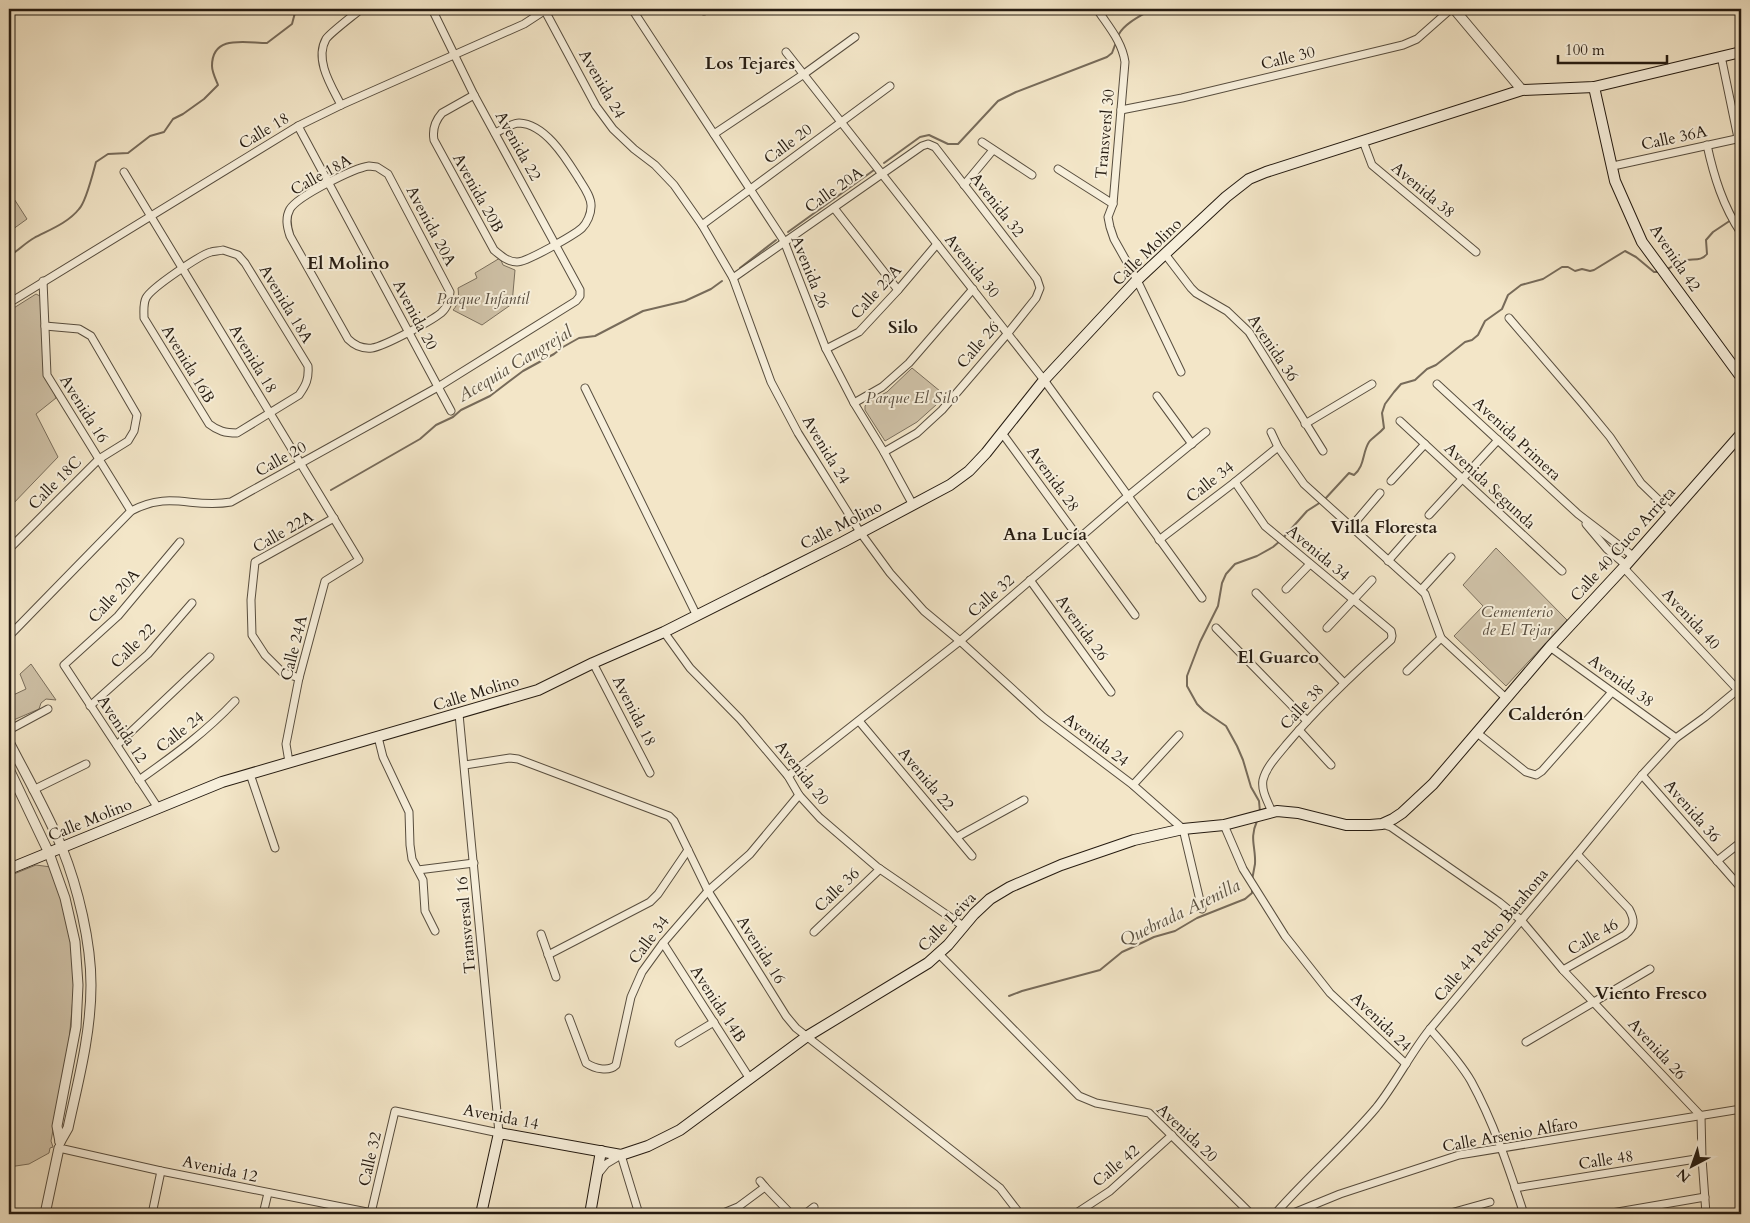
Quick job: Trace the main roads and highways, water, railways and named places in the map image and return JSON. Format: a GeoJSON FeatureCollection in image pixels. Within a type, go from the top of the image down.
{"type":"FeatureCollection","features":[{"type":"Feature","properties":{"kind":"main road"},"geometry":{"type":"LineString","coordinates":[[1594,86],[1741,52]]}},
{"type":"Feature","properties":{"kind":"main road","name":"Calle Molino"},"geometry":{"type":"LineString","coordinates":[[9,869],[222,782],[538,690],[697,616],[913,505],[950,485],[969,471],[1044,380],[1137,280],[1226,197],[1249,179],[1522,90],[1594,86]]}},
{"type":"Feature","properties":{"kind":"main road","name":"Avenida 42"},"geometry":{"type":"LineString","coordinates":[[1594,86],[1615,181],[1642,242],[1741,377]]}},
{"type":"Feature","properties":{"kind":"main road","name":"Calle 40 Cuco Arrieta"},"geometry":{"type":"LineString","coordinates":[[1382,824],[1402,813],[1433,784],[1550,647],[1625,566],[1741,434]]}},
{"type":"Feature","properties":{"kind":"main road","name":"Calle Leiva"},"geometry":{"type":"LineString","coordinates":[[601,1151],[621,1155],[642,1149],[668,1137],[750,1079],[806,1036],[928,964],[974,914],[990,900],[1010,887],[1061,865],[1134,840],[1183,829],[1224,825],[1272,812],[1286,811],[1298,813],[1346,825],[1382,824]]}},
{"type":"Feature","properties":{"kind":"main road","name":"Avenida 14"},"geometry":{"type":"LineString","coordinates":[[481,1214],[499,1133],[601,1151]]}},
{"type":"Feature","properties":{"kind":"main road"},"geometry":{"type":"LineString","coordinates":[[590,1214],[601,1151]]}},
{"type":"Feature","properties":{"kind":"waterway"},"geometry":{"type":"LineString","coordinates":[[9,256],[31,240],[58,226],[75,214],[82,205],[96,162],[108,154],[128,153],[150,136],[164,132],[173,119],[204,99],[218,85],[212,66],[218,49],[232,42],[267,43],[292,24],[296,9]]}},
{"type":"Feature","properties":{"kind":"waterway","name":"Acequia Cangrejal"},"geometry":{"type":"LineString","coordinates":[[1119,34],[1129,23],[1152,9]]}},
{"type":"Feature","properties":{"kind":"waterway","name":"Acequia Cangrejal"},"geometry":{"type":"LineString","coordinates":[[884,163],[920,137],[929,135],[948,144],[958,144],[998,101],[1016,92],[1107,57],[1112,53],[1115,45]]}},
{"type":"Feature","properties":{"kind":"waterway","name":"Acequia Cangrejal"},"geometry":{"type":"LineString","coordinates":[[788,232],[874,170]]}},
{"type":"Feature","properties":{"kind":"waterway","name":"Quebrada Arenilla"},"geometry":{"type":"LineString","coordinates":[[1735,218],[1741,214]]}},
{"type":"Feature","properties":{"kind":"waterway","name":"Quebrada Arenilla"},"geometry":{"type":"LineString","coordinates":[[1667,269],[1686,260],[1699,259],[1705,256],[1707,254],[1706,240],[1713,232],[1731,220]]}},
{"type":"Feature","properties":{"kind":"waterway","name":"Acequia Cangrejal"},"geometry":{"type":"LineString","coordinates":[[740,268],[776,240]]}},
{"type":"Feature","properties":{"kind":"waterway","name":"Quebrada Arenilla"},"geometry":{"type":"LineString","coordinates":[[1325,499],[1349,473],[1354,475],[1360,468],[1369,442],[1384,428],[1382,413],[1385,404],[1401,384],[1415,380],[1465,342],[1472,340],[1478,335],[1485,321],[1502,309],[1508,295],[1521,285],[1543,279],[1562,267],[1568,267],[1575,271],[1582,269],[1594,270],[1625,251],[1636,257],[1654,272],[1658,272]]}},
{"type":"Feature","properties":{"kind":"waterway","name":"Acequia Cangrejal"},"geometry":{"type":"LineString","coordinates":[[331,490],[420,439],[436,425],[490,396],[523,371],[579,338],[595,336],[643,311],[685,301],[711,289],[722,281]]}},
{"type":"Feature","properties":{"kind":"waterway","name":"Quebrada Arenilla"},"geometry":{"type":"LineString","coordinates":[[1283,538],[1307,511],[1321,502]]}},
{"type":"Feature","properties":{"kind":"waterway","name":"Quebrada Arenilla"},"geometry":{"type":"LineString","coordinates":[[1260,812],[1259,801],[1251,787],[1237,746],[1226,726],[1197,704],[1187,686],[1187,676],[1200,642],[1218,606],[1222,583],[1226,574],[1235,564],[1257,556],[1280,541]]}},
{"type":"Feature","properties":{"kind":"waterway","name":"Quebrada Arenilla"},"geometry":{"type":"LineString","coordinates":[[1252,880],[1255,864],[1253,833],[1257,821]]}},
{"type":"Feature","properties":{"kind":"waterway","name":"Quebrada Arenilla"},"geometry":{"type":"LineString","coordinates":[[1009,996],[1100,970],[1122,952],[1154,937],[1175,931],[1197,918],[1245,899],[1252,893],[1252,887]]}},
{"type":"Feature","properties":{"kind":"district","name":"Los Tejares"},"geometry":{"type":"Point","coordinates":[750,63]}},
{"type":"Feature","properties":{"kind":"district","name":"El Molino"},"geometry":{"type":"Point","coordinates":[348,263]}},
{"type":"Feature","properties":{"kind":"district","name":"Silo"},"geometry":{"type":"Point","coordinates":[903,327]}},
{"type":"Feature","properties":{"kind":"district","name":"Villa Floresta"},"geometry":{"type":"Point","coordinates":[1384,527]}},
{"type":"Feature","properties":{"kind":"district","name":"Ana Lucía"},"geometry":{"type":"Point","coordinates":[1045,534]}},
{"type":"Feature","properties":{"kind":"district","name":"El Guarco"},"geometry":{"type":"Point","coordinates":[1278,657]}},
{"type":"Feature","properties":{"kind":"district","name":"Calderón"},"geometry":{"type":"Point","coordinates":[1546,714]}},
{"type":"Feature","properties":{"kind":"district","name":"Viento Fresco"},"geometry":{"type":"Point","coordinates":[1651,993]}},
{"type":"Feature","properties":{"kind":"park label","name":"Parque Infantil"},"geometry":{"type":"Point","coordinates":[483,299]}},
{"type":"Feature","properties":{"kind":"park label","name":"Parque El Silo"},"geometry":{"type":"Point","coordinates":[912,398]}},
{"type":"Feature","properties":{"kind":"park label","name":"Cementerio de El Tejar"},"geometry":{"type":"Point","coordinates":[1517,621]}}]}
